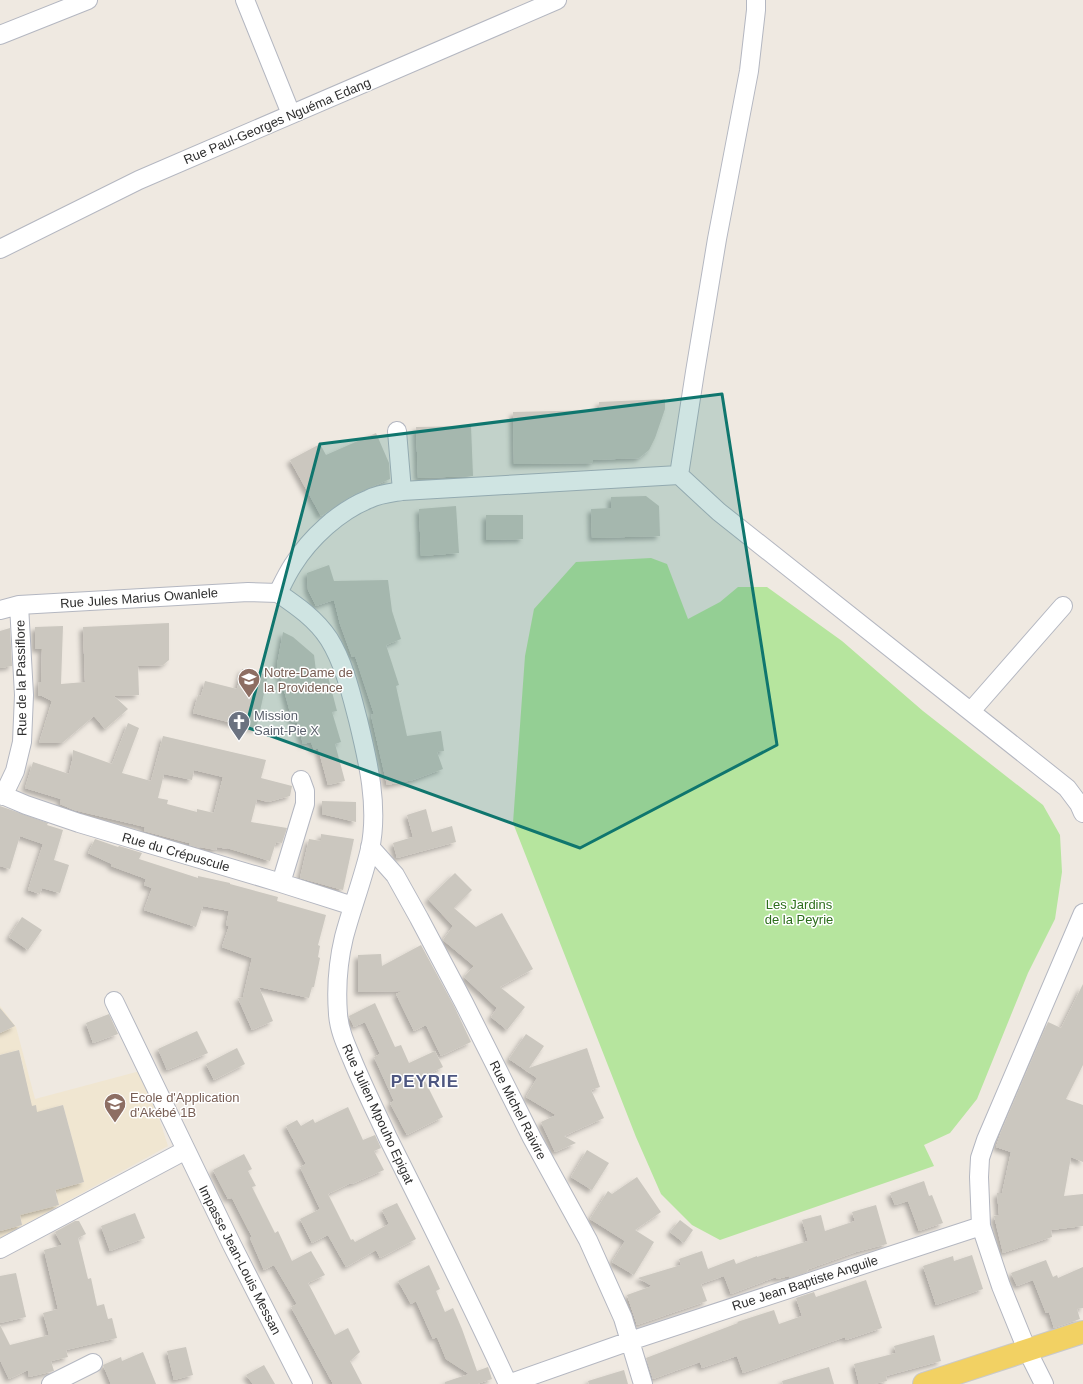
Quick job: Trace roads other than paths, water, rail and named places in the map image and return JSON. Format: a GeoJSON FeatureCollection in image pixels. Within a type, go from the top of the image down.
{"type":"FeatureCollection","features":[{"type":"Feature","properties":{"kind":"main road"},"geometry":{"type":"LineString","coordinates":[[924,1384],[1083,1332]]}},
{"type":"Feature","properties":{"kind":"street"},"geometry":{"type":"LineString","coordinates":[[0,35],[88,0]]}},
{"type":"Feature","properties":{"kind":"street"},"geometry":{"type":"LineString","coordinates":[[245,0],[291,114]]}},
{"type":"Feature","properties":{"kind":"street","name":"Rue Paul-Georges Nguéma Edang"},"geometry":{"type":"LineString","coordinates":[[0,249],[139,180],[557,0]]}},
{"type":"Feature","properties":{"kind":"street"},"geometry":{"type":"LineString","coordinates":[[679,475],[717,239],[749,71],[756,0]]}},
{"type":"Feature","properties":{"kind":"street"},"geometry":{"type":"LineString","coordinates":[[397,431],[402,491]]}},
{"type":"Feature","properties":{"kind":"street"},"geometry":{"type":"LineString","coordinates":[[278,592],[292,565],[311,541],[332,521],[368,499],[385,493],[679,475],[719,512],[1067,788],[1079,804],[1083,813]]}},
{"type":"Feature","properties":{"kind":"street","name":"Rue Jules Marius Owanlele"},"geometry":{"type":"LineString","coordinates":[[0,610],[19,605],[248,592],[278,592]]}},
{"type":"Feature","properties":{"kind":"street","name":"Rue Julien Mpouho Epigat"},"geometry":{"type":"LineString","coordinates":[[278,592],[314,620],[329,638],[346,676],[370,774],[372,798],[370,847],[344,938],[336,991],[338,1018],[344,1042],[365,1090],[477,1317],[508,1384]]}},
{"type":"Feature","properties":{"kind":"street","name":"Rue de la Passiflore"},"geometry":{"type":"LineString","coordinates":[[2,795],[15,771],[22,742],[24,695],[19,605]]}},
{"type":"Feature","properties":{"kind":"street"},"geometry":{"type":"LineString","coordinates":[[971,711],[1063,606]]}},
{"type":"Feature","properties":{"kind":"street"},"geometry":{"type":"LineString","coordinates":[[281,882],[305,804],[305,791],[301,780]]}},
{"type":"Feature","properties":{"kind":"street","name":"Rue du Crépuscule"},"geometry":{"type":"LineString","coordinates":[[2,795],[26,806],[78,823],[281,882],[353,906]]}},
{"type":"Feature","properties":{"kind":"street","name":"Rue Michel Raivire"},"geometry":{"type":"LineString","coordinates":[[370,847],[395,875],[456,989],[532,1138],[588,1240],[623,1318],[643,1384]]}},
{"type":"Feature","properties":{"kind":"street"},"geometry":{"type":"LineString","coordinates":[[1044,1384],[1027,1350],[1000,1286],[981,1226],[979,1176],[980,1158],[986,1140],[1083,913]]}},
{"type":"Feature","properties":{"kind":"street","name":"Impasse Jean-Louis Messan"},"geometry":{"type":"LineString","coordinates":[[114,1001],[232,1245],[303,1384]]}},
{"type":"Feature","properties":{"kind":"street"},"geometry":{"type":"LineString","coordinates":[[0,1248],[182,1143]]}},
{"type":"Feature","properties":{"kind":"street","name":"Rue Jean Baptiste Anguile"},"geometry":{"type":"LineString","coordinates":[[508,1384],[630,1341],[981,1226]]}},
{"type":"Feature","properties":{"kind":"street"},"geometry":{"type":"LineString","coordinates":[[51,1384],[93,1363]]}},
{"type":"Feature","properties":{"kind":"place","name":"Notre-Dame de la Providence"},"geometry":{"type":"Point","coordinates":[249,698]}},
{"type":"Feature","properties":{"kind":"place","name":"Mission Saint-Pie X"},"geometry":{"type":"Point","coordinates":[239,742]}},
{"type":"Feature","properties":{"kind":"place","name":"Ecole d'Application d'Akébé 1B"},"geometry":{"type":"Point","coordinates":[115,1124]}},
{"type":"Feature","properties":{"kind":"district","name":"PEYRIE"},"geometry":{"type":"Point","coordinates":[425,1081]}},
{"type":"Feature","properties":{"kind":"park label","name":"Les Jardins de la Peyrie"},"geometry":{"type":"Point","coordinates":[799,912]}}]}
